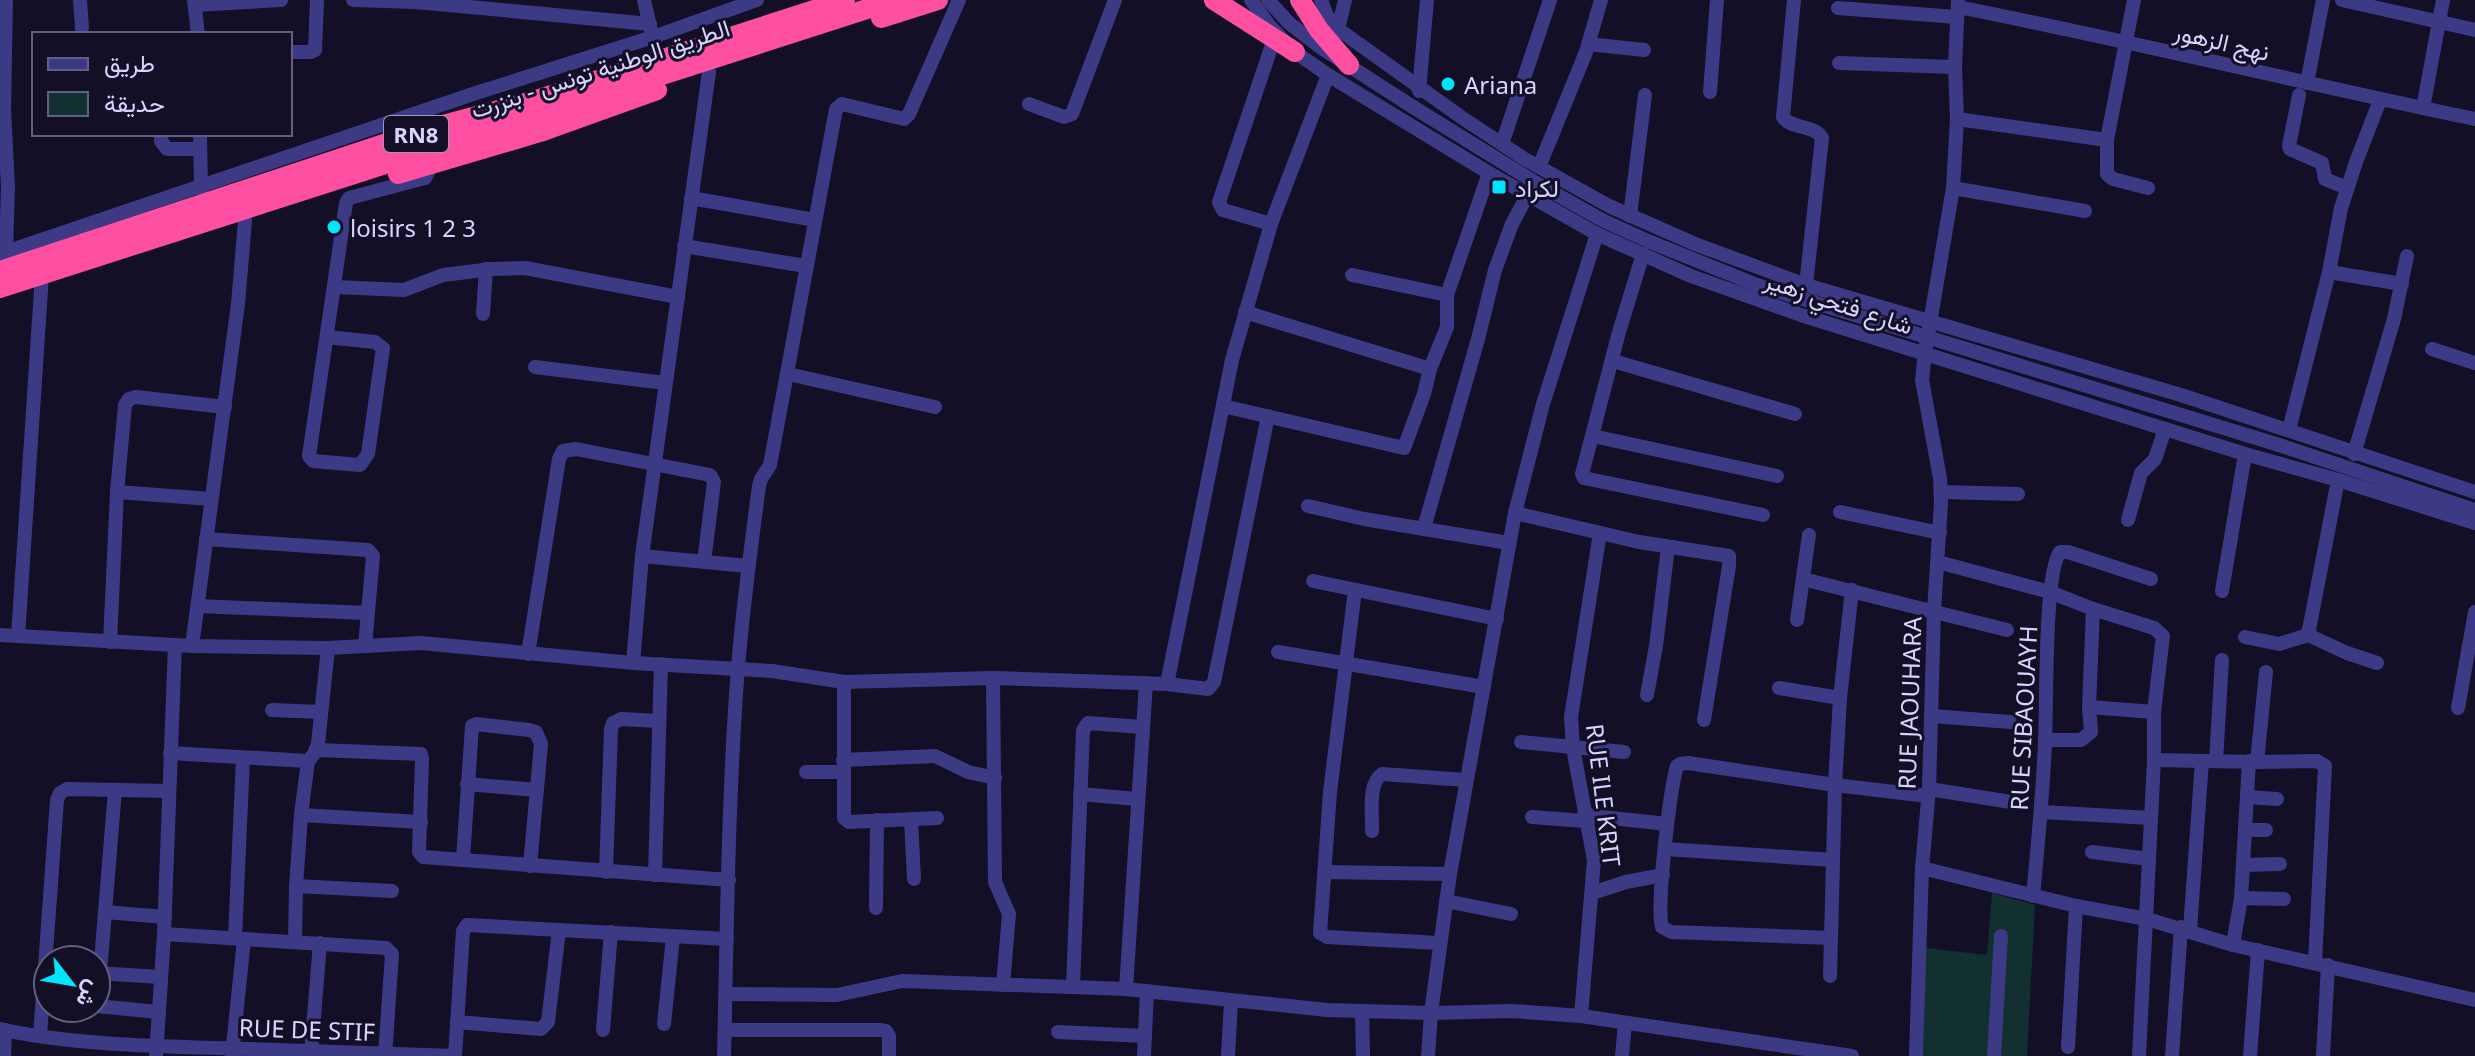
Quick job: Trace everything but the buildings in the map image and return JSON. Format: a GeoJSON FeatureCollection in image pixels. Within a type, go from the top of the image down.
{"type":"FeatureCollection","features":[{"type":"Feature","properties":{"kind":"highway","name":"RN8"},"geometry":{"type":"LineString","coordinates":[[432,128],[543,86],[804,0]]}},
{"type":"Feature","properties":{"kind":"highway","name":"الطريق الوطنية تونس - بنزرت"},"geometry":{"type":"LineString","coordinates":[[2,259],[840,7],[895,0]]}},
{"type":"Feature","properties":{"kind":"highway"},"geometry":{"type":"LineString","coordinates":[[245,221],[540,132],[709,72],[938,0]]}},
{"type":"Feature","properties":{"kind":"highway"},"geometry":{"type":"LineString","coordinates":[[1214,0],[1295,52]]}},
{"type":"Feature","properties":{"kind":"highway"},"geometry":{"type":"LineString","coordinates":[[1300,0],[1319,30],[1349,65]]}},
{"type":"Feature","properties":{"kind":"highway","name":"الطريق الوطنية تونس - بنزرت"},"geometry":{"type":"LineString","coordinates":[[0,288],[840,7]]}},
{"type":"Feature","properties":{"kind":"highway","name":"RN8"},"geometry":{"type":"LineString","coordinates":[[90,260],[204,234],[245,221]]}},
{"type":"Feature","properties":{"kind":"street"},"geometry":{"type":"LineString","coordinates":[[6,0],[4,116],[8,187],[2,259],[651,31],[757,0]]}},
{"type":"Feature","properties":{"kind":"street"},"geometry":{"type":"LineString","coordinates":[[80,0],[82,28]]}},
{"type":"Feature","properties":{"kind":"street"},"geometry":{"type":"LineString","coordinates":[[198,32],[195,2],[281,0]]}},
{"type":"Feature","properties":{"kind":"street"},"geometry":{"type":"LineString","coordinates":[[292,52],[315,50],[317,0]]}},
{"type":"Feature","properties":{"kind":"street"},"geometry":{"type":"LineString","coordinates":[[353,0],[492,5],[651,31]]}},
{"type":"Feature","properties":{"kind":"street"},"geometry":{"type":"LineString","coordinates":[[644,0],[651,31]]}},
{"type":"Feature","properties":{"kind":"street"},"geometry":{"type":"LineString","coordinates":[[724,1056],[738,668],[748,566],[760,480],[770,467],[837,106],[842,104],[904,119],[909,114],[959,0]]}},
{"type":"Feature","properties":{"kind":"street"},"geometry":{"type":"LineString","coordinates":[[1029,104],[1064,117],[1072,114],[1115,0]]}},
{"type":"Feature","properties":{"kind":"street","name":"شارع فتحي زهير"},"geometry":{"type":"LineString","coordinates":[[1251,0],[1269,25],[1295,52],[1328,75],[1489,173],[1597,234],[1643,254],[1731,291],[2245,454],[2475,523]]}},
{"type":"Feature","properties":{"kind":"street","name":"شارع فتحي زهير"},"geometry":{"type":"LineString","coordinates":[[1268,0],[1304,35],[1413,107],[1533,181],[1602,220],[1648,241],[1757,285],[1930,329],[2475,510]]}},
{"type":"Feature","properties":{"kind":"street"},"geometry":{"type":"LineString","coordinates":[[1321,0],[1327,16],[1338,29],[1502,144],[1630,216],[1695,244],[1930,329],[2181,395],[2475,492]]}},
{"type":"Feature","properties":{"kind":"street"},"geometry":{"type":"LineString","coordinates":[[1338,29],[1345,0]]}},
{"type":"Feature","properties":{"kind":"street"},"geometry":{"type":"LineString","coordinates":[[1413,107],[1421,87],[1427,0]]}},
{"type":"Feature","properties":{"kind":"street"},"geometry":{"type":"LineString","coordinates":[[1502,144],[1550,0]]}},
{"type":"Feature","properties":{"kind":"street"},"geometry":{"type":"LineString","coordinates":[[1539,167],[1588,44],[1601,0]]}},
{"type":"Feature","properties":{"kind":"street"},"geometry":{"type":"LineString","coordinates":[[1710,92],[1717,0]]}},
{"type":"Feature","properties":{"kind":"street"},"geometry":{"type":"LineString","coordinates":[[1794,0],[1783,117],[1787,122],[1817,131],[1822,138],[1806,285]]}},
{"type":"Feature","properties":{"kind":"street"},"geometry":{"type":"LineString","coordinates":[[2134,0],[2107,140],[2107,174],[2113,179],[2148,188]]}},
{"type":"Feature","properties":{"kind":"street"},"geometry":{"type":"LineString","coordinates":[[2323,0],[2289,146],[2293,152],[2322,163],[2328,182],[2347,188]]}},
{"type":"Feature","properties":{"kind":"street"},"geometry":{"type":"LineString","coordinates":[[2342,0],[2475,30]]}},
{"type":"Feature","properties":{"kind":"street"},"geometry":{"type":"LineString","coordinates":[[2423,108],[2443,0]]}},
{"type":"Feature","properties":{"kind":"street","name":"نهج الزهور"},"geometry":{"type":"LineString","coordinates":[[1838,8],[1958,8],[2126,40],[2303,89],[2475,119]]}},
{"type":"Feature","properties":{"kind":"street","name":"RUE JAOUHARA"},"geometry":{"type":"LineString","coordinates":[[1916,1056],[1941,492],[1923,392],[1925,352],[1953,188],[1958,8]]}},
{"type":"Feature","properties":{"kind":"street"},"geometry":{"type":"LineString","coordinates":[[1271,224],[1223,210],[1219,202],[1274,39]]}},
{"type":"Feature","properties":{"kind":"street"},"geometry":{"type":"LineString","coordinates":[[1588,44],[1644,50]]}},
{"type":"Feature","properties":{"kind":"street"},"geometry":{"type":"LineString","coordinates":[[1839,63],[1955,67]]}},
{"type":"Feature","properties":{"kind":"street"},"geometry":{"type":"LineString","coordinates":[[633,663],[642,556],[709,72]]}},
{"type":"Feature","properties":{"kind":"street"},"geometry":{"type":"LineString","coordinates":[[1167,684],[1245,312],[1271,224],[1328,75]]}},
{"type":"Feature","properties":{"kind":"street"},"geometry":{"type":"LineString","coordinates":[[1630,216],[1645,95]]}},
{"type":"Feature","properties":{"kind":"street"},"geometry":{"type":"LineString","coordinates":[[2289,430],[2347,188],[2380,100]]}},
{"type":"Feature","properties":{"kind":"street"},"geometry":{"type":"LineString","coordinates":[[1957,119],[2107,140]]}},
{"type":"Feature","properties":{"kind":"street"},"geometry":{"type":"LineString","coordinates":[[161,136],[167,149],[200,141],[201,188]]}},
{"type":"Feature","properties":{"kind":"street"},"geometry":{"type":"LineString","coordinates":[[327,337],[375,342],[383,348],[368,454],[360,465],[310,459],[327,337],[334,287],[348,199],[425,178],[432,164]]}},
{"type":"Feature","properties":{"kind":"street"},"geometry":{"type":"LineString","coordinates":[[1223,406],[1404,448],[1447,327],[1447,295],[1489,173]]}},
{"type":"Feature","properties":{"kind":"street"},"geometry":{"type":"LineString","coordinates":[[1953,188],[2085,211]]}},
{"type":"Feature","properties":{"kind":"street"},"geometry":{"type":"LineString","coordinates":[[1424,528],[1495,270],[1512,224],[1528,194]]}},
{"type":"Feature","properties":{"kind":"street"},"geometry":{"type":"LineString","coordinates":[[691,198],[815,220]]}},
{"type":"Feature","properties":{"kind":"street"},"geometry":{"type":"LineString","coordinates":[[192,646],[238,304],[245,221]]}},
{"type":"Feature","properties":{"kind":"street"},"geometry":{"type":"LineString","coordinates":[[1428,1056],[1439,943],[1450,874],[1515,513],[1543,404],[1597,234]]}},
{"type":"Feature","properties":{"kind":"street"},"geometry":{"type":"LineString","coordinates":[[684,246],[806,266]]}},
{"type":"Feature","properties":{"kind":"street"},"geometry":{"type":"LineString","coordinates":[[1643,254],[1582,474],[1584,478],[1763,515]]}},
{"type":"Feature","properties":{"kind":"street"},"geometry":{"type":"LineString","coordinates":[[2354,454],[2402,284],[2407,256]]}},
{"type":"Feature","properties":{"kind":"street"},"geometry":{"type":"LineString","coordinates":[[334,287],[407,290],[443,275],[486,269],[531,268],[678,297]]}},
{"type":"Feature","properties":{"kind":"street"},"geometry":{"type":"LineString","coordinates":[[483,314],[486,269]]}},
{"type":"Feature","properties":{"kind":"street"},"geometry":{"type":"LineString","coordinates":[[2329,272],[2402,284]]}},
{"type":"Feature","properties":{"kind":"street"},"geometry":{"type":"LineString","coordinates":[[18,636],[42,275]]}},
{"type":"Feature","properties":{"kind":"street"},"geometry":{"type":"LineString","coordinates":[[1352,275],[1447,295]]}},
{"type":"Feature","properties":{"kind":"street"},"geometry":{"type":"LineString","coordinates":[[1245,312],[1430,369]]}},
{"type":"Feature","properties":{"kind":"street"},"geometry":{"type":"LineString","coordinates":[[2432,349],[2475,363]]}},
{"type":"Feature","properties":{"kind":"street"},"geometry":{"type":"LineString","coordinates":[[1613,361],[1795,414]]}},
{"type":"Feature","properties":{"kind":"street"},"geometry":{"type":"LineString","coordinates":[[535,367],[665,383]]}},
{"type":"Feature","properties":{"kind":"street"},"geometry":{"type":"LineString","coordinates":[[788,374],[935,407]]}},
{"type":"Feature","properties":{"kind":"street"},"geometry":{"type":"LineString","coordinates":[[110,642],[123,412],[129,399],[136,397],[225,407]]}},
{"type":"Feature","properties":{"kind":"street"},"geometry":{"type":"LineString","coordinates":[[0,635],[192,646],[328,648],[421,643],[633,663],[738,668],[844,682],[993,678],[1167,684],[1208,689],[1214,682],[1268,416]]}},
{"type":"Feature","properties":{"kind":"street"},"geometry":{"type":"LineString","coordinates":[[2128,520],[2141,473],[2155,459],[2165,429]]}},
{"type":"Feature","properties":{"kind":"street"},"geometry":{"type":"LineString","coordinates":[[1593,436],[1777,476]]}},
{"type":"Feature","properties":{"kind":"street"},"geometry":{"type":"LineString","coordinates":[[528,654],[561,454],[567,449],[705,473],[713,478],[704,562]]}},
{"type":"Feature","properties":{"kind":"street"},"geometry":{"type":"LineString","coordinates":[[2222,591],[2245,454]]}},
{"type":"Feature","properties":{"kind":"street"},"geometry":{"type":"LineString","coordinates":[[2308,635],[2338,480]]}},
{"type":"Feature","properties":{"kind":"street"},"geometry":{"type":"LineString","coordinates":[[117,492],[211,499]]}},
{"type":"Feature","properties":{"kind":"street"},"geometry":{"type":"LineString","coordinates":[[1941,492],[2018,494]]}},
{"type":"Feature","properties":{"kind":"street"},"geometry":{"type":"LineString","coordinates":[[1308,506],[1509,543]]}},
{"type":"Feature","properties":{"kind":"street"},"geometry":{"type":"LineString","coordinates":[[1840,512],[1940,533]]}},
{"type":"Feature","properties":{"kind":"street"},"geometry":{"type":"LineString","coordinates":[[1515,513],[1668,547],[1725,554],[1730,560],[1704,720]]}},
{"type":"Feature","properties":{"kind":"street","name":"RUE ILE KRIT"},"geometry":{"type":"LineString","coordinates":[[1581,1016],[1594,860],[1573,748],[1572,703],[1600,533]]}},
{"type":"Feature","properties":{"kind":"street"},"geometry":{"type":"LineString","coordinates":[[1797,620],[1809,535]]}},
{"type":"Feature","properties":{"kind":"street"},"geometry":{"type":"LineString","coordinates":[[206,539],[368,550],[373,556],[365,646]]}},
{"type":"Feature","properties":{"kind":"street"},"geometry":{"type":"LineString","coordinates":[[1647,695],[1668,547]]}},
{"type":"Feature","properties":{"kind":"street","name":"RUE SIBAOUAYH"},"geometry":{"type":"LineString","coordinates":[[2033,896],[2041,812],[2050,592],[2055,559],[2060,552],[2068,552],[2151,579]]}},
{"type":"Feature","properties":{"kind":"street"},"geometry":{"type":"LineString","coordinates":[[642,556],[748,566]]}},
{"type":"Feature","properties":{"kind":"street"},"geometry":{"type":"LineString","coordinates":[[1938,562],[2050,592],[2161,632],[2163,640],[2154,712],[2139,1056]]}},
{"type":"Feature","properties":{"kind":"street"},"geometry":{"type":"LineString","coordinates":[[1803,579],[2007,630]]}},
{"type":"Feature","properties":{"kind":"street"},"geometry":{"type":"LineString","coordinates":[[1313,581],[1497,619]]}},
{"type":"Feature","properties":{"kind":"street"},"geometry":{"type":"LineString","coordinates":[[1355,590],[1330,792],[1319,929],[1323,936],[1439,943]]}},
{"type":"Feature","properties":{"kind":"street"},"geometry":{"type":"LineString","coordinates":[[1830,976],[1835,785],[1840,698],[1852,590]]}},
{"type":"Feature","properties":{"kind":"street"},"geometry":{"type":"LineString","coordinates":[[198,606],[367,613]]}},
{"type":"Feature","properties":{"kind":"street"},"geometry":{"type":"LineString","coordinates":[[2045,740],[2085,738],[2091,732],[2089,707],[2093,609]]}},
{"type":"Feature","properties":{"kind":"street"},"geometry":{"type":"LineString","coordinates":[[2458,708],[2475,612]]}},
{"type":"Feature","properties":{"kind":"street"},"geometry":{"type":"LineString","coordinates":[[2245,637],[2279,644],[2308,635],[2377,663]]}},
{"type":"Feature","properties":{"kind":"street"},"geometry":{"type":"LineString","coordinates":[[156,1051],[165,917],[175,645]]}},
{"type":"Feature","properties":{"kind":"street"},"geometry":{"type":"LineString","coordinates":[[295,942],[301,815],[321,712],[328,648]]}},
{"type":"Feature","properties":{"kind":"street"},"geometry":{"type":"LineString","coordinates":[[1278,652],[1484,687]]}},
{"type":"Feature","properties":{"kind":"street"},"geometry":{"type":"LineString","coordinates":[[2172,1056],[2185,928],[2222,660]]}},
{"type":"Feature","properties":{"kind":"street"},"geometry":{"type":"LineString","coordinates":[[655,875],[661,664]]}},
{"type":"Feature","properties":{"kind":"street"},"geometry":{"type":"LineString","coordinates":[[2233,945],[2241,898],[2247,797],[2266,672]]}},
{"type":"Feature","properties":{"kind":"street"},"geometry":{"type":"LineString","coordinates":[[993,678],[995,882],[1009,914],[1003,985]]}},
{"type":"Feature","properties":{"kind":"street"},"geometry":{"type":"LineString","coordinates":[[844,682],[844,818],[849,822],[937,818]]}},
{"type":"Feature","properties":{"kind":"street"},"geometry":{"type":"LineString","coordinates":[[1126,989],[1146,683]]}},
{"type":"Feature","properties":{"kind":"street"},"geometry":{"type":"LineString","coordinates":[[1779,688],[1840,698]]}},
{"type":"Feature","properties":{"kind":"street"},"geometry":{"type":"LineString","coordinates":[[2089,707],[2154,712]]}},
{"type":"Feature","properties":{"kind":"street"},"geometry":{"type":"LineString","coordinates":[[272,710],[321,712]]}},
{"type":"Feature","properties":{"kind":"street"},"geometry":{"type":"LineString","coordinates":[[1932,716],[2010,722]]}},
{"type":"Feature","properties":{"kind":"street"},"geometry":{"type":"LineString","coordinates":[[606,872],[613,723],[621,719],[659,721]]}},
{"type":"Feature","properties":{"kind":"street"},"geometry":{"type":"LineString","coordinates":[[463,859],[471,729],[476,724],[536,732],[541,744],[530,866]]}},
{"type":"Feature","properties":{"kind":"street"},"geometry":{"type":"LineString","coordinates":[[1073,986],[1083,730],[1085,724],[1142,727]]}},
{"type":"Feature","properties":{"kind":"street"},"geometry":{"type":"LineString","coordinates":[[1521,742],[1624,752]]}},
{"type":"Feature","properties":{"kind":"street"},"geometry":{"type":"LineString","coordinates":[[170,753],[243,758],[421,754],[420,855],[729,880]]}},
{"type":"Feature","properties":{"kind":"street"},"geometry":{"type":"LineString","coordinates":[[806,772],[935,756],[968,772],[995,778]]}},
{"type":"Feature","properties":{"kind":"street"},"geometry":{"type":"LineString","coordinates":[[233,1052],[243,758]]}},
{"type":"Feature","properties":{"kind":"street"},"geometry":{"type":"LineString","coordinates":[[2154,760],[2317,761],[2325,766],[2321,963],[2323,1056]]}},
{"type":"Feature","properties":{"kind":"street"},"geometry":{"type":"LineString","coordinates":[[1831,938],[1666,931],[1660,922],[1667,824],[1675,771],[1680,764],[1835,785],[2011,802]]}},
{"type":"Feature","properties":{"kind":"street"},"geometry":{"type":"LineString","coordinates":[[1372,831],[1374,785],[1378,776],[1466,780]]}},
{"type":"Feature","properties":{"kind":"street"},"geometry":{"type":"LineString","coordinates":[[467,784],[537,790]]}},
{"type":"Feature","properties":{"kind":"street"},"geometry":{"type":"LineString","coordinates":[[48,944],[57,800],[60,793],[67,789],[169,791]]}},
{"type":"Feature","properties":{"kind":"street"},"geometry":{"type":"LineString","coordinates":[[101,944],[115,790]]}},
{"type":"Feature","properties":{"kind":"street"},"geometry":{"type":"LineString","coordinates":[[1080,794],[1137,799]]}},
{"type":"Feature","properties":{"kind":"street"},"geometry":{"type":"LineString","coordinates":[[2247,797],[2277,799]]}},
{"type":"Feature","properties":{"kind":"street"},"geometry":{"type":"LineString","coordinates":[[2041,812],[2151,818]]}},
{"type":"Feature","properties":{"kind":"street"},"geometry":{"type":"LineString","coordinates":[[301,815],[421,822]]}},
{"type":"Feature","properties":{"kind":"street"},"geometry":{"type":"LineString","coordinates":[[1532,817],[1667,824]]}},
{"type":"Feature","properties":{"kind":"street"},"geometry":{"type":"LineString","coordinates":[[911,819],[914,879]]}},
{"type":"Feature","properties":{"kind":"street"},"geometry":{"type":"LineString","coordinates":[[876,908],[877,820]]}},
{"type":"Feature","properties":{"kind":"street"},"geometry":{"type":"LineString","coordinates":[[2245,830],[2266,830]]}},
{"type":"Feature","properties":{"kind":"street"},"geometry":{"type":"LineString","coordinates":[[1666,849],[1833,860]]}},
{"type":"Feature","properties":{"kind":"street"},"geometry":{"type":"LineString","coordinates":[[2092,852],[2149,859]]}},
{"type":"Feature","properties":{"kind":"street"},"geometry":{"type":"LineString","coordinates":[[2243,865],[2280,864]]}},
{"type":"Feature","properties":{"kind":"street"},"geometry":{"type":"LineString","coordinates":[[1922,868],[2076,906],[2185,928],[2233,945],[2475,1000]]}},
{"type":"Feature","properties":{"kind":"street"},"geometry":{"type":"LineString","coordinates":[[1325,872],[1450,874]]}},
{"type":"Feature","properties":{"kind":"street"},"geometry":{"type":"LineString","coordinates":[[1592,893],[1663,875]]}},
{"type":"Feature","properties":{"kind":"street"},"geometry":{"type":"LineString","coordinates":[[296,886],[392,891]]}},
{"type":"Feature","properties":{"kind":"street"},"geometry":{"type":"LineString","coordinates":[[2241,898],[2284,899]]}},
{"type":"Feature","properties":{"kind":"street"},"geometry":{"type":"LineString","coordinates":[[1446,901],[1511,914]]}},
{"type":"Feature","properties":{"kind":"street"},"geometry":{"type":"LineString","coordinates":[[2068,1047],[2076,906]]}},
{"type":"Feature","properties":{"kind":"street"},"geometry":{"type":"LineString","coordinates":[[105,912],[165,917]]}},
{"type":"Feature","properties":{"kind":"street"},"geometry":{"type":"LineString","coordinates":[[455,1056],[465,927],[470,924],[727,939]]}},
{"type":"Feature","properties":{"kind":"street"},"geometry":{"type":"LineString","coordinates":[[457,1022],[545,1028],[559,930]]}},
{"type":"Feature","properties":{"kind":"street"},"geometry":{"type":"LineString","coordinates":[[603,1030],[611,932]]}},
{"type":"Feature","properties":{"kind":"street"},"geometry":{"type":"LineString","coordinates":[[164,934],[381,946],[389,950],[392,954],[385,1055]]}},
{"type":"Feature","properties":{"kind":"street"},"geometry":{"type":"LineString","coordinates":[[1994,1056],[2001,936]]}},
{"type":"Feature","properties":{"kind":"street"},"geometry":{"type":"LineString","coordinates":[[664,1024],[673,937]]}},
{"type":"Feature","properties":{"kind":"street"},"geometry":{"type":"LineString","coordinates":[[304,1054],[320,943]]}},
{"type":"Feature","properties":{"kind":"street"},"geometry":{"type":"LineString","coordinates":[[2250,1056],[2258,950]]}},
{"type":"Feature","properties":{"kind":"street"},"geometry":{"type":"LineString","coordinates":[[112,974],[161,977]]}},
{"type":"Feature","properties":{"kind":"street"},"geometry":{"type":"LineString","coordinates":[[726,994],[837,995],[902,981],[1073,986],[1362,1012],[1512,1011],[1581,1016],[1852,1056]]}},
{"type":"Feature","properties":{"kind":"street"},"geometry":{"type":"LineString","coordinates":[[1144,1056],[1147,991]]}},
{"type":"Feature","properties":{"kind":"street"},"geometry":{"type":"LineString","coordinates":[[1228,1056],[1231,1002]]}},
{"type":"Feature","properties":{"kind":"street"},"geometry":{"type":"LineString","coordinates":[[112,1008],[159,1012]]}},
{"type":"Feature","properties":{"kind":"street"},"geometry":{"type":"LineString","coordinates":[[1362,1012],[1363,1056]]}},
{"type":"Feature","properties":{"kind":"street"},"geometry":{"type":"LineString","coordinates":[[1622,1056],[1625,1023]]}},
{"type":"Feature","properties":{"kind":"street"},"geometry":{"type":"LineString","coordinates":[[40,1036],[42,1024]]}},
{"type":"Feature","properties":{"kind":"street"},"geometry":{"type":"LineString","coordinates":[[3,1029],[4,1056]]}},
{"type":"Feature","properties":{"kind":"street","name":"RUE DE STIF"},"geometry":{"type":"LineString","coordinates":[[3,1029],[156,1051],[455,1056]]}},
{"type":"Feature","properties":{"kind":"street"},"geometry":{"type":"LineString","coordinates":[[725,1030],[881,1030],[889,1036],[889,1056]]}},
{"type":"Feature","properties":{"kind":"street"},"geometry":{"type":"LineString","coordinates":[[1058,1032],[1145,1036]]}},
{"type":"Feature","properties":{"kind":"green space"},"geometry":{"type":"Polygon","coordinates":[[[1992,893],[2035,905],[2027,1056],[1923,1056],[1926,948],[1987,955],[1992,893]]]}},
{"type":"Feature","properties":{"kind":"place","name":"Ariana"},"geometry":{"type":"Point","coordinates":[1448,84]}},
{"type":"Feature","properties":{"kind":"place","name":"لكراد"},"geometry":{"type":"Point","coordinates":[1499,187]}},
{"type":"Feature","properties":{"kind":"place","name":"loisirs 1 2 3"},"geometry":{"type":"Point","coordinates":[334,227]}}]}
